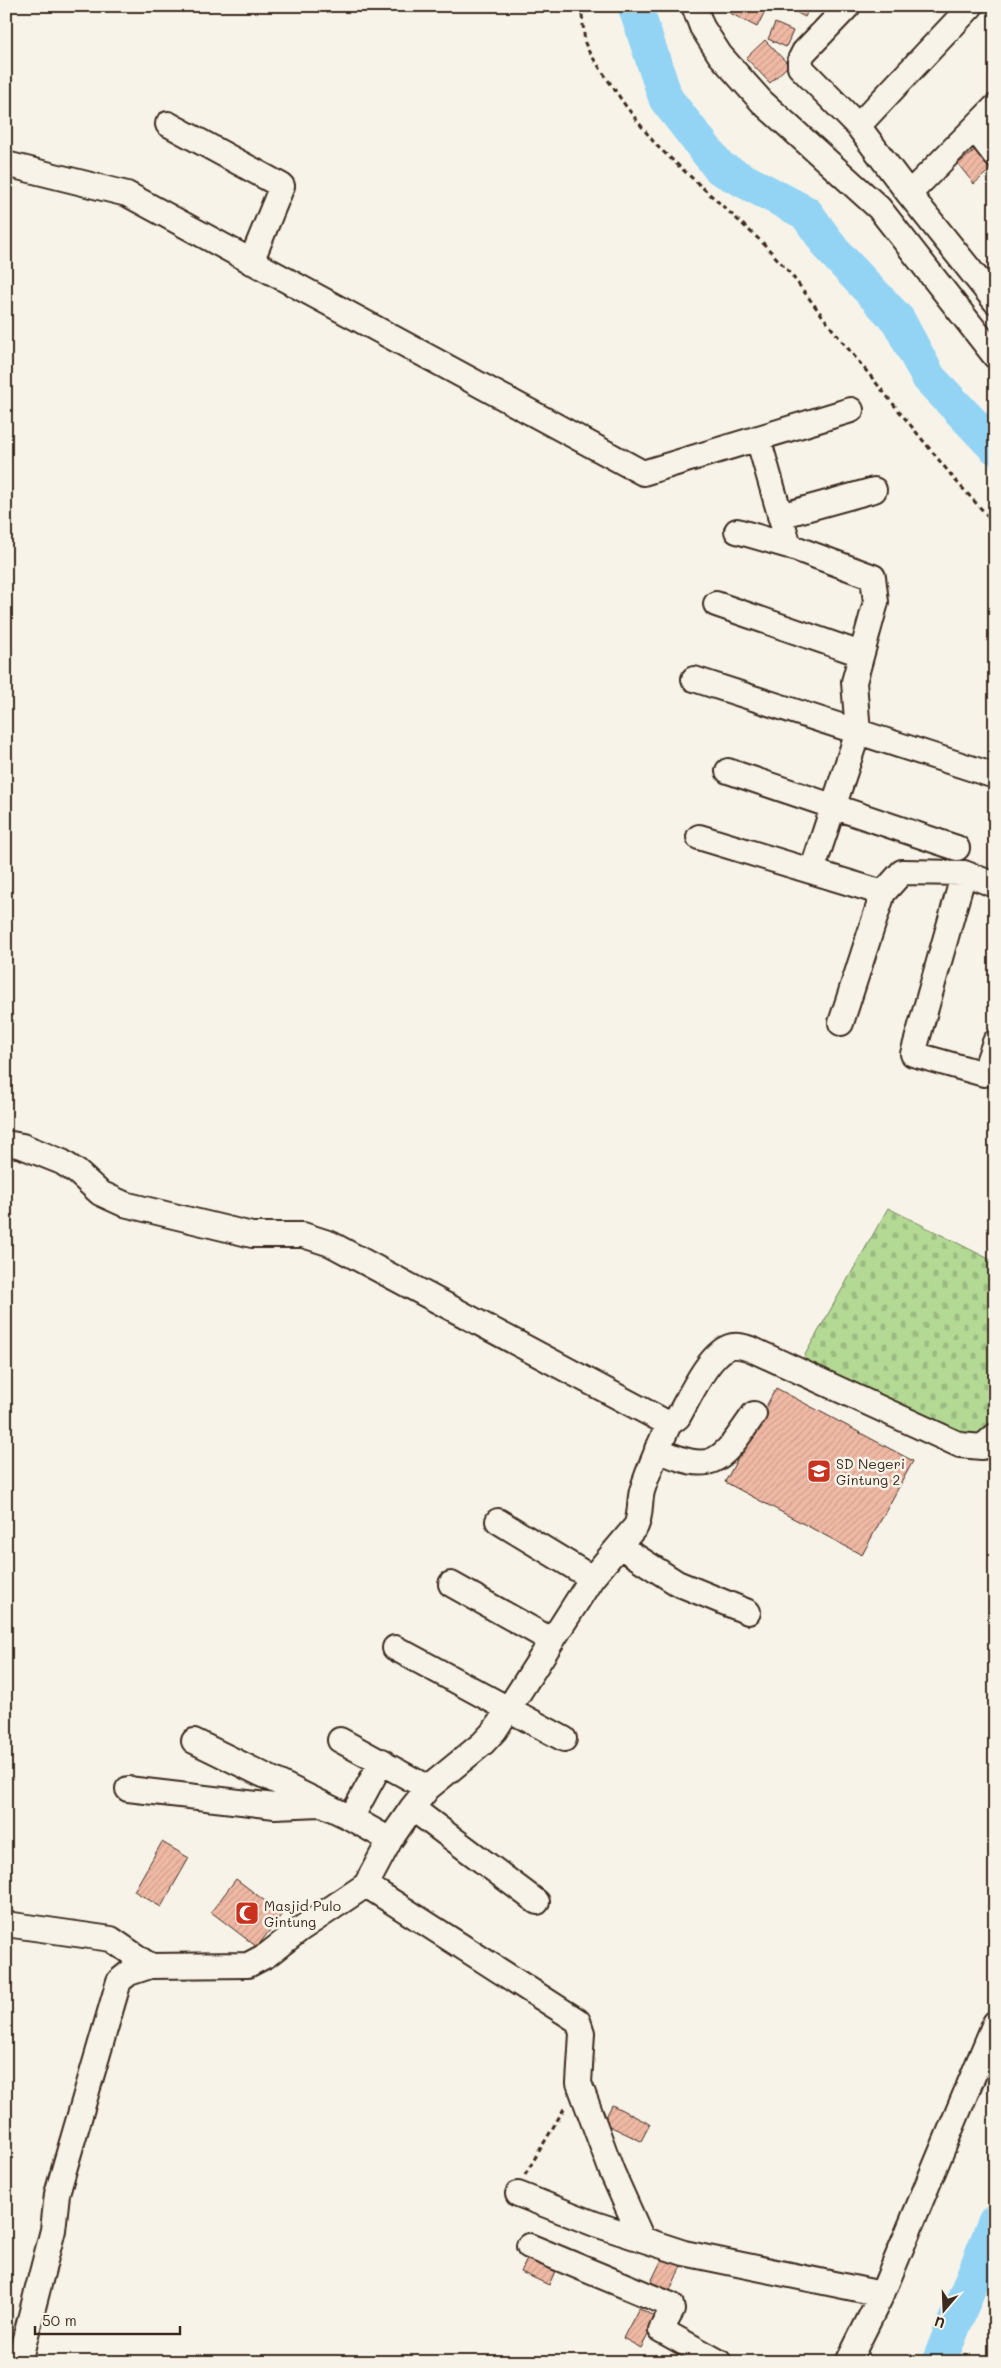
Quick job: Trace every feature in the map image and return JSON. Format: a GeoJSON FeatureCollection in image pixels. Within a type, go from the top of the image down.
{"type":"FeatureCollection","features":[{"type":"Feature","properties":{"kind":"street"},"geometry":{"type":"LineString","coordinates":[[694,6],[702,27],[720,55],[762,102],[879,208],[995,356]]}},
{"type":"Feature","properties":{"kind":"street"},"geometry":{"type":"LineString","coordinates":[[848,6],[804,52],[800,67],[858,126],[909,194],[995,301]]}},
{"type":"Feature","properties":{"kind":"street"},"geometry":{"type":"LineString","coordinates":[[858,126],[971,6]]}},
{"type":"Feature","properties":{"kind":"street"},"geometry":{"type":"LineString","coordinates":[[909,194],[995,107]]}},
{"type":"Feature","properties":{"kind":"street"},"geometry":{"type":"LineString","coordinates":[[168,124],[282,186],[251,262]]}},
{"type":"Feature","properties":{"kind":"street"},"geometry":{"type":"LineString","coordinates":[[975,129],[995,155]]}},
{"type":"Feature","properties":{"kind":"street"},"geometry":{"type":"LineString","coordinates":[[6,164],[127,194],[643,473],[851,410]]}},
{"type":"Feature","properties":{"kind":"street"},"geometry":{"type":"LineString","coordinates":[[758,438],[789,546]]}},
{"type":"Feature","properties":{"kind":"street"},"geometry":{"type":"LineString","coordinates":[[780,516],[874,490]]}},
{"type":"Feature","properties":{"kind":"street"},"geometry":{"type":"LineString","coordinates":[[737,531],[789,546],[873,577],[876,602],[854,682],[858,732],[812,871]]}},
{"type":"Feature","properties":{"kind":"street"},"geometry":{"type":"LineString","coordinates":[[716,604],[861,654]]}},
{"type":"Feature","properties":{"kind":"street"},"geometry":{"type":"LineString","coordinates":[[694,679],[995,776]]}},
{"type":"Feature","properties":{"kind":"street"},"geometry":{"type":"LineString","coordinates":[[728,772],[957,848]]}},
{"type":"Feature","properties":{"kind":"street"},"geometry":{"type":"LineString","coordinates":[[699,838],[883,893]]}},
{"type":"Feature","properties":{"kind":"street"},"geometry":{"type":"LineString","coordinates":[[841,1023],[883,893],[902,872],[964,873],[995,885]]}},
{"type":"Feature","properties":{"kind":"street"},"geometry":{"type":"LineString","coordinates":[[964,873],[913,1054],[984,1074],[995,1042]]}},
{"type":"Feature","properties":{"kind":"street"},"geometry":{"type":"LineString","coordinates":[[6,1143],[22,1146],[62,1162],[77,1172],[100,1193],[124,1204],[252,1235],[303,1235],[331,1244],[669,1424]]}},
{"type":"Feature","properties":{"kind":"street"},"geometry":{"type":"LineString","coordinates":[[19,2362],[53,2230],[57,2194],[119,1981],[128,1972],[150,1966],[190,1967],[253,1964],[366,1885],[390,1840],[412,1808],[428,1788],[483,1743],[509,1709],[592,1578],[621,1547],[638,1521],[642,1493],[657,1449],[669,1424],[678,1417],[714,1358],[729,1347],[736,1346],[753,1350],[960,1445],[982,1448],[995,1436]]}},
{"type":"Feature","properties":{"kind":"street"},"geometry":{"type":"LineString","coordinates":[[657,1449],[675,1458],[703,1464],[712,1462],[729,1449],[754,1414]]}},
{"type":"Feature","properties":{"kind":"street"},"geometry":{"type":"LineString","coordinates":[[498,1521],[592,1578]]}},
{"type":"Feature","properties":{"kind":"street"},"geometry":{"type":"LineString","coordinates":[[621,1547],[677,1583],[748,1612]]}},
{"type":"Feature","properties":{"kind":"street"},"geometry":{"type":"LineString","coordinates":[[451,1584],[551,1640]]}},
{"type":"Feature","properties":{"kind":"street"},"geometry":{"type":"LineString","coordinates":[[395,1648],[564,1740]]}},
{"type":"Feature","properties":{"kind":"street"},"geometry":{"type":"LineString","coordinates":[[340,1740],[382,1761],[428,1788]]}},
{"type":"Feature","properties":{"kind":"street"},"geometry":{"type":"LineString","coordinates":[[194,1741],[351,1818],[390,1840]]}},
{"type":"Feature","properties":{"kind":"street"},"geometry":{"type":"LineString","coordinates":[[351,1818],[382,1761]]}},
{"type":"Feature","properties":{"kind":"street"},"geometry":{"type":"LineString","coordinates":[[128,1789],[275,1806],[322,1804]]}},
{"type":"Feature","properties":{"kind":"street"},"geometry":{"type":"LineString","coordinates":[[412,1808],[537,1902]]}},
{"type":"Feature","properties":{"kind":"street"},"geometry":{"type":"LineString","coordinates":[[366,1885],[578,2020],[582,2033],[579,2083],[612,2172],[642,2239]]}},
{"type":"Feature","properties":{"kind":"street"},"geometry":{"type":"LineString","coordinates":[[6,1924],[111,1939],[150,1966]]}},
{"type":"Feature","properties":{"kind":"street"},"geometry":{"type":"LineString","coordinates":[[848,2362],[882,2294],[995,2023]]}},
{"type":"Feature","properties":{"kind":"street"},"geometry":{"type":"LineString","coordinates":[[518,2194],[595,2224],[684,2253],[882,2294]]}},
{"type":"Feature","properties":{"kind":"street"},"geometry":{"type":"LineString","coordinates":[[529,2246],[671,2305],[672,2310],[662,2330],[720,2362]]}},
{"type":"Feature","properties":{"kind":"path"},"geometry":{"type":"LineString","coordinates":[[581,6],[585,44],[589,52],[625,105],[656,145],[763,243],[790,273],[832,330],[950,473],[995,524]]}},
{"type":"Feature","properties":{"kind":"path"},"geometry":{"type":"LineString","coordinates":[[518,2194],[519,2186],[579,2083]]}},
{"type":"Feature","properties":{"kind":"green space"},"geometry":{"type":"Polygon","coordinates":[[[888,1208],[995,1262],[995,1425],[972,1457],[793,1376],[888,1208]]]}},
{"type":"Feature","properties":{"kind":"building"},"geometry":{"type":"Polygon","coordinates":[[[734,6],[755,6],[765,11],[757,27],[730,13],[734,6]]]}},
{"type":"Feature","properties":{"kind":"building"},"geometry":{"type":"Polygon","coordinates":[[[784,6],[810,6],[805,17],[784,6]]]}},
{"type":"Feature","properties":{"kind":"building"},"geometry":{"type":"Polygon","coordinates":[[[775,23],[793,31],[786,47],[768,39],[775,23]]]}},
{"type":"Feature","properties":{"kind":"building"},"geometry":{"type":"Polygon","coordinates":[[[765,40],[789,65],[770,83],[746,58],[765,40]]]}},
{"type":"Feature","properties":{"kind":"building"},"geometry":{"type":"Polygon","coordinates":[[[977,148],[993,167],[974,184],[958,164],[977,148]]]}},
{"type":"Feature","properties":{"kind":"building","name":"SD Negeri Gintung 2"},"geometry":{"type":"Polygon","coordinates":[[[776,1388],[913,1461],[862,1555],[725,1482],[776,1388]]]}},
{"type":"Feature","properties":{"kind":"building"},"geometry":{"type":"Polygon","coordinates":[[[162,1842],[189,1858],[161,1907],[134,1891],[162,1842]]]}},
{"type":"Feature","properties":{"kind":"building","name":"Masjid Pulo Gintung"},"geometry":{"type":"Polygon","coordinates":[[[236,1879],[282,1914],[257,1947],[211,1912],[236,1879]]]}},
{"type":"Feature","properties":{"kind":"building"},"geometry":{"type":"Polygon","coordinates":[[[612,2105],[650,2124],[641,2141],[603,2123],[612,2105]]]}},
{"type":"Feature","properties":{"kind":"building"},"geometry":{"type":"Polygon","coordinates":[[[663,2257],[681,2266],[666,2299],[647,2290],[663,2257]]]}},
{"type":"Feature","properties":{"kind":"building"},"geometry":{"type":"Polygon","coordinates":[[[527,2259],[555,2271],[549,2285],[521,2272],[527,2259]]]}},
{"type":"Feature","properties":{"kind":"building"},"geometry":{"type":"Polygon","coordinates":[[[639,2308],[657,2318],[641,2348],[623,2338],[639,2308]]]}},
{"type":"Feature","properties":{"kind":"waterway"},"geometry":{"type":"LineString","coordinates":[[635,6],[666,99],[720,168],[806,213],[833,251],[898,320],[929,378],[995,447]]}},
{"type":"Feature","properties":{"kind":"waterway"},"geometry":{"type":"LineString","coordinates":[[939,2362],[995,2222]]}},
{"type":"Feature","properties":{"kind":"place","name":"SD Negeri Gintung 2"},"geometry":{"type":"Point","coordinates":[819,1471]}},
{"type":"Feature","properties":{"kind":"place","name":"Masjid Pulo Gintung"},"geometry":{"type":"Point","coordinates":[247,1913]}}]}
